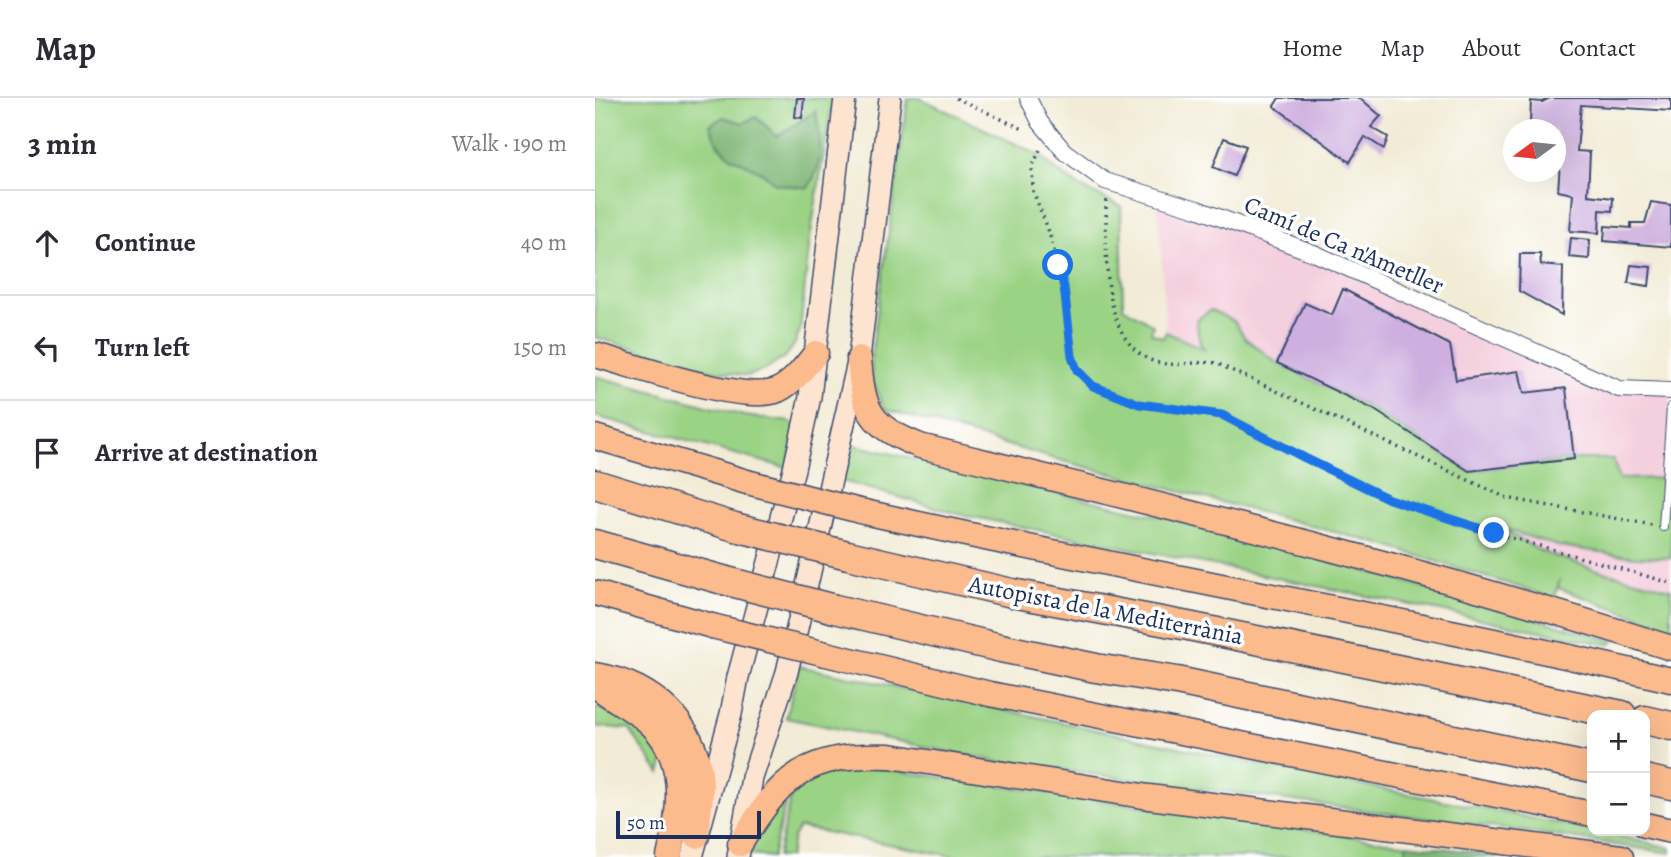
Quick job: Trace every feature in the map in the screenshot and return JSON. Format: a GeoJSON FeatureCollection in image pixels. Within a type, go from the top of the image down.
{"type":"FeatureCollection","features":[{"type":"Feature","properties":{"kind":"highway"},"geometry":{"type":"LineString","coordinates":[[595,355],[732,393],[759,395],[776,391],[792,381],[816,353]]}},
{"type":"Feature","properties":{"kind":"highway"},"geometry":{"type":"LineString","coordinates":[[859,358],[862,393],[874,421],[896,436],[920,446],[1343,552],[1546,608],[1671,648]]}},
{"type":"Feature","properties":{"kind":"highway"},"geometry":{"type":"LineString","coordinates":[[595,436],[747,482],[982,539],[1671,680]]}},
{"type":"Feature","properties":{"kind":"highway","name":"Autopista de la Mediterrània"},"geometry":{"type":"LineString","coordinates":[[595,484],[735,527],[1012,593],[1598,710]]}},
{"type":"Feature","properties":{"kind":"highway"},"geometry":{"type":"LineString","coordinates":[[595,544],[835,609],[1028,654],[1177,681],[1587,767]]}},
{"type":"Feature","properties":{"kind":"highway"},"geometry":{"type":"LineString","coordinates":[[595,593],[712,626],[990,694],[1587,813]]}},
{"type":"Feature","properties":{"kind":"highway"},"geometry":{"type":"LineString","coordinates":[[595,675],[618,679],[657,700],[682,725],[697,756],[701,787],[694,847]]}},
{"type":"Feature","properties":{"kind":"highway"},"geometry":{"type":"LineString","coordinates":[[595,685],[647,720],[662,735],[673,756],[679,782],[679,807],[669,857]]}},
{"type":"Feature","properties":{"kind":"highway"},"geometry":{"type":"LineString","coordinates":[[1650,721],[1671,726]]}},
{"type":"Feature","properties":{"kind":"highway"},"geometry":{"type":"LineString","coordinates":[[739,850],[760,811],[789,780],[825,760],[867,755],[890,756],[983,773],[1149,797],[1621,857]]}},
{"type":"Feature","properties":{"kind":"highway"},"geometry":{"type":"LineString","coordinates":[[1650,780],[1671,785]]}},
{"type":"Feature","properties":{"kind":"highway"},"geometry":{"type":"LineString","coordinates":[[1650,826],[1671,831]]}},
{"type":"Feature","properties":{"kind":"main road"},"geometry":{"type":"LineString","coordinates":[[694,847],[731,714],[738,677],[794,468],[810,397],[845,98]]}},
{"type":"Feature","properties":{"kind":"main road"},"geometry":{"type":"LineString","coordinates":[[739,850],[752,778],[787,672],[859,358],[890,98]]}},
{"type":"Feature","properties":{"kind":"street","name":"Camí de Ca n'Ametller"},"geometry":{"type":"LineString","coordinates":[[1028,98],[1040,122],[1064,151],[1105,181],[1197,209],[1316,254],[1619,389],[1671,391]]}},
{"type":"Feature","properties":{"kind":"lane"},"geometry":{"type":"LineString","coordinates":[[1663,527],[1671,407]]}},
{"type":"Feature","properties":{"kind":"path"},"geometry":{"type":"LineString","coordinates":[[956,98],[1031,133]]}},
{"type":"Feature","properties":{"kind":"path"},"geometry":{"type":"LineString","coordinates":[[1039,150],[1033,167],[1033,191],[1048,229],[1064,287],[1072,356],[1077,370],[1093,386],[1139,404],[1222,415],[1389,499],[1494,533],[1671,583]]}},
{"type":"Feature","properties":{"kind":"path"},"geometry":{"type":"LineString","coordinates":[[1105,194],[1111,306],[1129,343],[1148,359],[1178,365],[1205,361],[1216,363],[1507,498],[1663,527]]}},
{"type":"Feature","properties":{"kind":"shaded area"},"geometry":{"type":"Polygon","coordinates":[[[1157,197],[1316,254],[1619,389],[1671,391],[1671,589],[1601,571],[1511,542],[1174,356],[1166,332],[1157,197]]]}},
{"type":"Feature","properties":{"kind":"green space"},"geometry":{"type":"Polygon","coordinates":[[[595,98],[833,98],[810,238],[800,330],[786,356],[767,369],[747,376],[705,369],[595,337],[595,98]]]}},
{"type":"Feature","properties":{"kind":"green space"},"geometry":{"type":"Polygon","coordinates":[[[908,98],[920,98],[1039,155],[1082,188],[1121,206],[1123,307],[1153,325],[1151,333],[1163,338],[1166,332],[1204,349],[1200,343],[1196,320],[1211,310],[1234,321],[1245,338],[1277,363],[1373,409],[1469,471],[1574,459],[1613,459],[1619,479],[1671,478],[1671,558],[1636,557],[1558,546],[1498,527],[1542,552],[1671,589],[1671,628],[1558,588],[1560,579],[1554,598],[1377,543],[1052,458],[884,409],[872,378],[871,356],[908,98]]]}},
{"type":"Feature","properties":{"kind":"green space"},"geometry":{"type":"Polygon","coordinates":[[[816,111],[820,141],[819,160],[808,188],[775,184],[763,173],[731,157],[717,143],[710,125],[723,117],[743,123],[756,117],[777,136],[816,111]]]}},
{"type":"Feature","properties":{"kind":"green space"},"geometry":{"type":"Polygon","coordinates":[[[595,376],[744,416],[790,422],[797,427],[787,468],[595,416],[595,376]]]}},
{"type":"Feature","properties":{"kind":"green space"},"geometry":{"type":"Polygon","coordinates":[[[854,445],[1192,524],[1614,641],[1610,645],[959,514],[842,481],[854,445]]]}},
{"type":"Feature","properties":{"kind":"green space"},"geometry":{"type":"Polygon","coordinates":[[[799,666],[1252,763],[1576,827],[1587,829],[1587,836],[1617,836],[1671,848],[1671,853],[995,761],[786,718],[799,666]]]}},
{"type":"Feature","properties":{"kind":"green space"},"geometry":{"type":"Polygon","coordinates":[[[595,707],[634,723],[665,756],[660,773],[629,729],[595,726],[595,707]]]}},
{"type":"Feature","properties":{"kind":"green space"},"geometry":{"type":"Polygon","coordinates":[[[839,766],[876,768],[1406,844],[1406,855],[1414,857],[957,857],[799,827],[793,837],[789,857],[777,857],[793,787],[839,766]]]}},
{"type":"Feature","properties":{"kind":"green space"},"geometry":{"type":"Polygon","coordinates":[[[788,792],[772,857],[750,855],[752,846],[788,792]]]}},
{"type":"Feature","properties":{"kind":"green space"},"geometry":{"type":"Polygon","coordinates":[[[1406,844],[1519,857],[1414,857],[1406,855],[1406,844]]]}},
{"type":"Feature","properties":{"kind":"building"},"geometry":{"type":"Polygon","coordinates":[[[797,98],[804,98],[802,118],[795,117],[797,98]]]}},
{"type":"Feature","properties":{"kind":"building"},"geometry":{"type":"Polygon","coordinates":[[[1279,98],[1360,98],[1381,116],[1371,127],[1388,137],[1384,149],[1365,137],[1350,162],[1274,106],[1279,98]]]}},
{"type":"Feature","properties":{"kind":"building"},"geometry":{"type":"Polygon","coordinates":[[[1550,98],[1671,98],[1671,111],[1581,105],[1577,151],[1590,152],[1588,195],[1613,198],[1612,211],[1600,210],[1599,233],[1570,231],[1573,194],[1558,191],[1559,182],[1566,182],[1566,119],[1530,119],[1531,101],[1542,102],[1550,98]]]}},
{"type":"Feature","properties":{"kind":"building"},"geometry":{"type":"Polygon","coordinates":[[[1224,138],[1246,146],[1234,176],[1213,167],[1224,138]]]}},
{"type":"Feature","properties":{"kind":"building"},"geometry":{"type":"Polygon","coordinates":[[[1651,202],[1671,205],[1671,247],[1604,241],[1605,226],[1631,228],[1631,223],[1645,223],[1651,202]]]}},
{"type":"Feature","properties":{"kind":"building"},"geometry":{"type":"Polygon","coordinates":[[[1571,238],[1590,240],[1589,259],[1569,257],[1571,238]]]}},
{"type":"Feature","properties":{"kind":"building"},"geometry":{"type":"Polygon","coordinates":[[[1520,254],[1540,254],[1541,265],[1563,267],[1562,315],[1519,291],[1520,254]]]}},
{"type":"Feature","properties":{"kind":"building"},"geometry":{"type":"Polygon","coordinates":[[[1631,265],[1651,267],[1649,286],[1628,283],[1631,265]]]}},
{"type":"Feature","properties":{"kind":"building"},"geometry":{"type":"Polygon","coordinates":[[[1343,289],[1450,345],[1456,380],[1519,371],[1524,393],[1566,388],[1574,459],[1469,471],[1373,409],[1277,363],[1305,303],[1332,315],[1343,289]]]}},
{"type":"Feature","properties":{"kind":"route"},"geometry":{"type":"LineString","coordinates":[[1058,265],[1064,287],[1072,356],[1077,370],[1093,386],[1139,404],[1222,415],[1389,499],[1494,533]]}}]}
